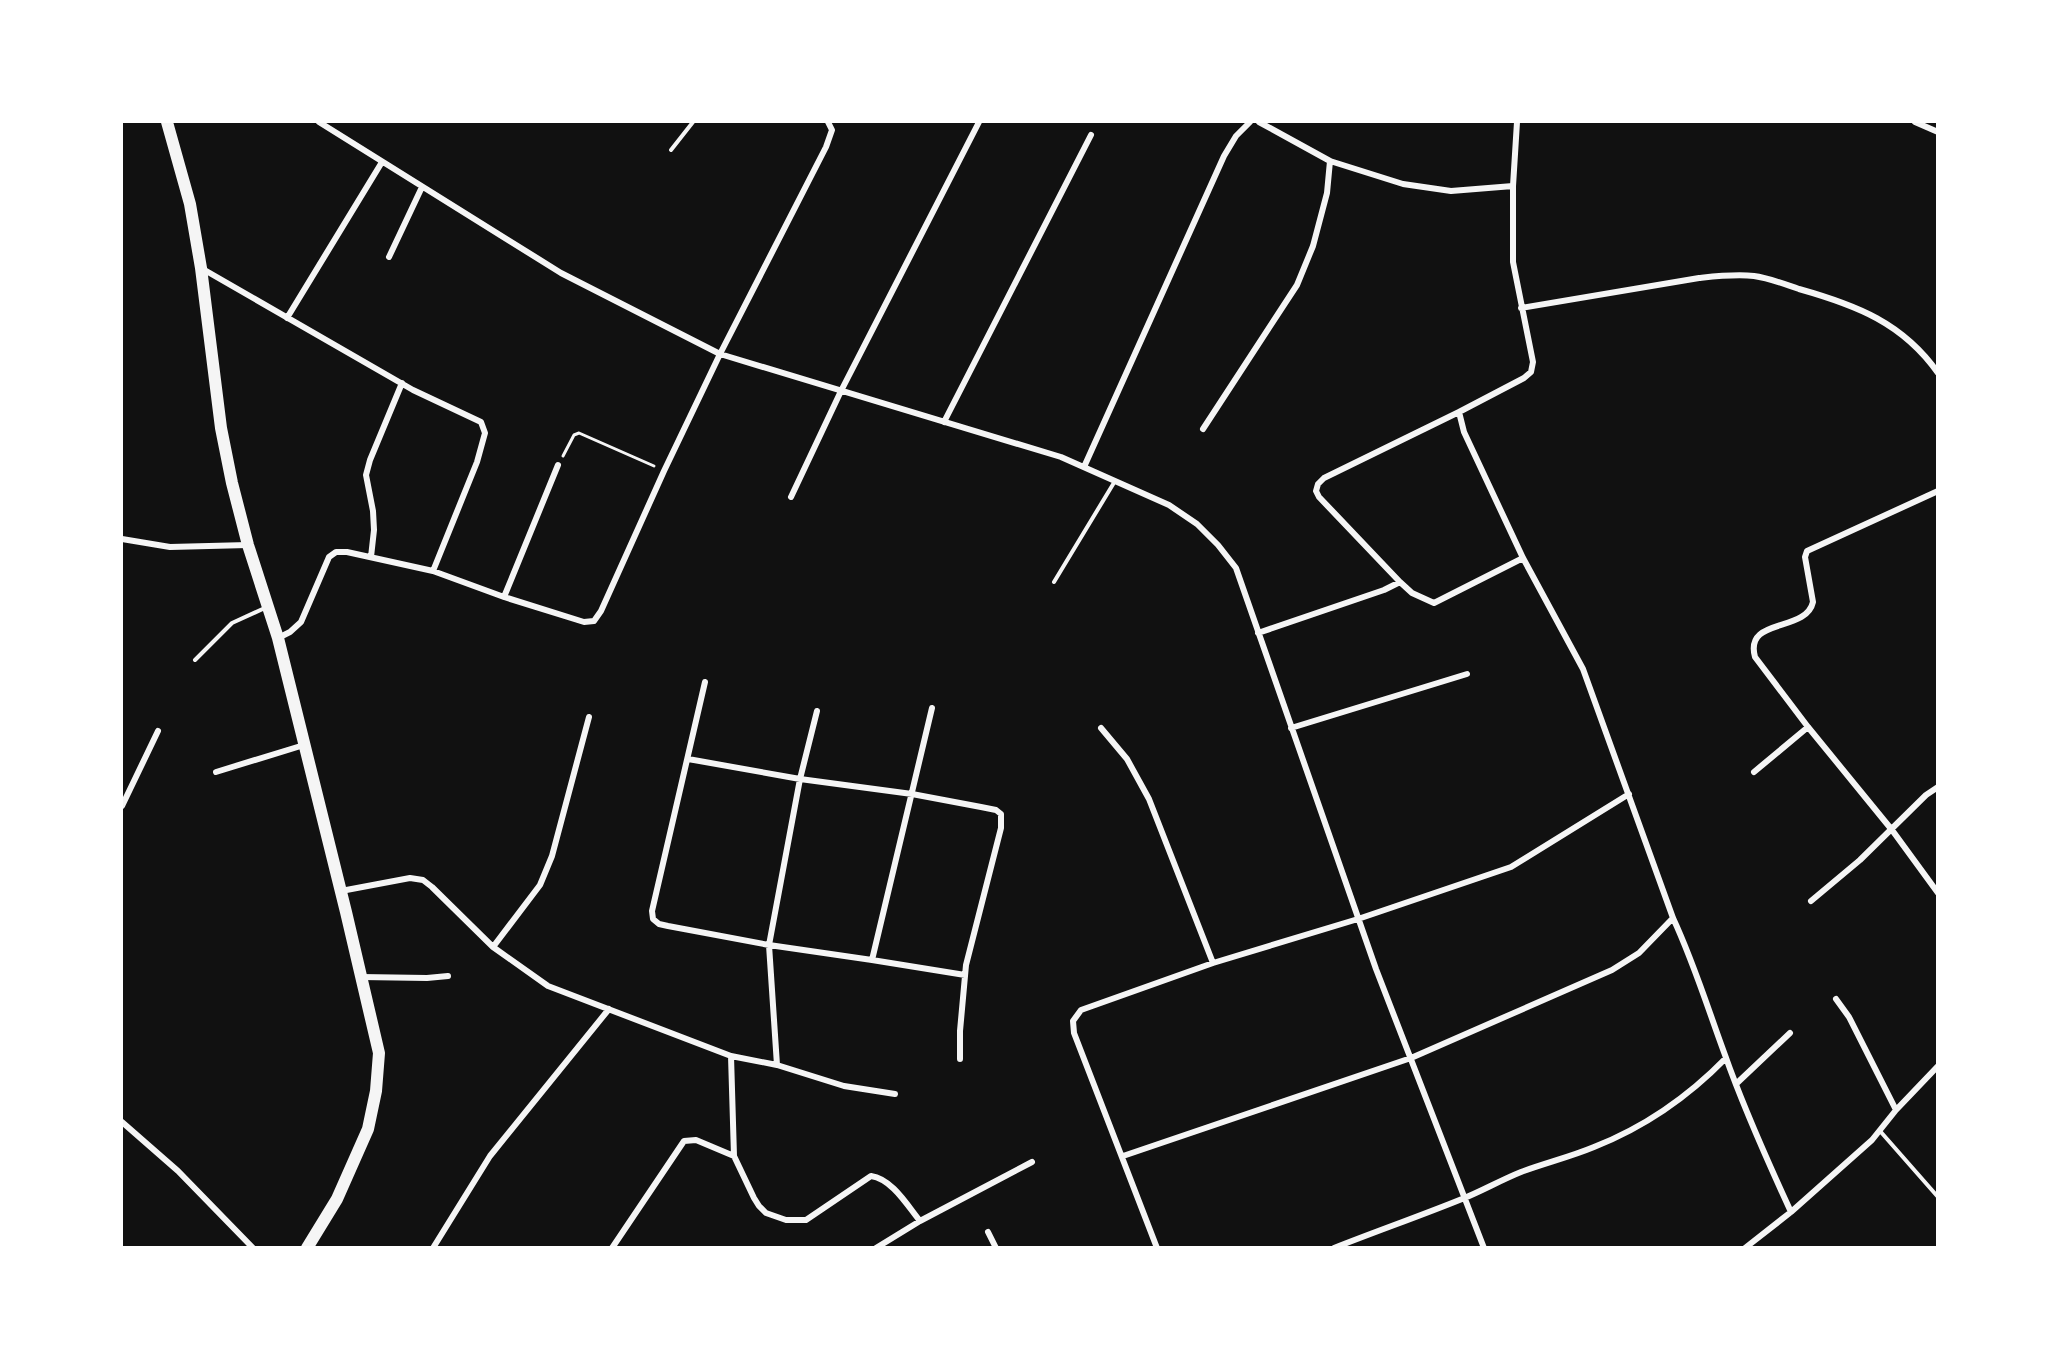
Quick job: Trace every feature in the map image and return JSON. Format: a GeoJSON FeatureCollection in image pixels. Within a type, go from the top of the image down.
{"type":"FeatureCollection","features":[{"type":"Feature","properties":{"kind":"main road"},"geometry":{"type":"LineString","coordinates":[[167,122],[190,204],[201,268],[221,428],[248,545],[278,638],[379,1053],[376,1092],[368,1129],[337,1199],[307,1248]]}},
{"type":"Feature","properties":{"kind":"street"},"geometry":{"type":"LineString","coordinates":[[319,122],[561,273],[720,354],[1061,457],[1169,505],[1197,524],[1236,568],[1358,919],[1484,1248]]}},
{"type":"Feature","properties":{"kind":"street"},"geometry":{"type":"LineString","coordinates":[[278,638],[290,632],[301,622],[329,557],[336,552],[347,552],[433,571],[504,597],[584,622],[594,621],[601,612],[664,471],[720,354],[826,147],[832,130],[828,122]]}},
{"type":"Feature","properties":{"kind":"street"},"geometry":{"type":"LineString","coordinates":[[791,497],[841,391],[979,122]]}},
{"type":"Feature","properties":{"kind":"street"},"geometry":{"type":"LineString","coordinates":[[1084,467],[1224,156],[1236,136],[1250,122]]}},
{"type":"Feature","properties":{"kind":"street"},"geometry":{"type":"LineString","coordinates":[[1259,122],[1330,161],[1403,184],[1451,191],[1513,186]]}},
{"type":"Feature","properties":{"kind":"street"},"geometry":{"type":"LineString","coordinates":[[1517,122],[1513,186],[1513,262],[1533,362],[1531,372],[1524,378],[1459,412],[1324,478],[1318,484],[1316,491],[1319,497],[1400,582],[1412,593],[1434,603],[1523,558]]}},
{"type":"Feature","properties":{"kind":"street"},"geometry":{"type":"LineString","coordinates":[[1915,122],[1938,132]]}},
{"type":"Feature","properties":{"kind":"street"},"geometry":{"type":"LineString","coordinates":[[944,422],[1091,135]]}},
{"type":"Feature","properties":{"kind":"street"},"geometry":{"type":"LineString","coordinates":[[1203,429],[1297,285],[1313,246],[1327,193],[1330,161]]}},
{"type":"Feature","properties":{"kind":"street"},"geometry":{"type":"LineString","coordinates":[[287,318],[382,162]]}},
{"type":"Feature","properties":{"kind":"street"},"geometry":{"type":"LineString","coordinates":[[389,257],[422,187]]}},
{"type":"Feature","properties":{"kind":"street"},"geometry":{"type":"LineString","coordinates":[[201,268],[402,383],[478,420],[485,429],[477,462],[433,571]]}},
{"type":"Feature","properties":{"kind":"street"},"geometry":{"type":"LineString","coordinates":[[1521,308],[1699,278],[1728,275],[1757,277],[1822,295],[1884,321],[1908,339],[1938,373]]}},
{"type":"Feature","properties":{"kind":"street"},"geometry":{"type":"LineString","coordinates":[[371,557],[374,531],[373,511],[366,475],[402,383]]}},
{"type":"Feature","properties":{"kind":"street"},"geometry":{"type":"LineString","coordinates":[[1459,412],[1464,432],[1523,558],[1582,669],[1673,918],[1691,957],[1755,1135],[1791,1212]]}},
{"type":"Feature","properties":{"kind":"street"},"geometry":{"type":"LineString","coordinates":[[504,597],[558,465]]}},
{"type":"Feature","properties":{"kind":"street"},"geometry":{"type":"LineString","coordinates":[[1938,491],[1808,551],[1805,557],[1813,602],[1811,608],[1800,619],[1766,630],[1756,640],[1753,651],[1755,657],[1808,727],[1893,830],[1938,893]]}},
{"type":"Feature","properties":{"kind":"street"},"geometry":{"type":"LineString","coordinates":[[122,539],[171,547],[248,545]]}},
{"type":"Feature","properties":{"kind":"street"},"geometry":{"type":"LineString","coordinates":[[1258,633],[1400,582]]}},
{"type":"Feature","properties":{"kind":"street"},"geometry":{"type":"LineString","coordinates":[[1291,728],[1467,674]]}},
{"type":"Feature","properties":{"kind":"street"},"geometry":{"type":"LineString","coordinates":[[705,682],[652,911],[653,919],[659,924],[769,945],[965,975]]}},
{"type":"Feature","properties":{"kind":"street"},"geometry":{"type":"LineString","coordinates":[[872,960],[932,708]]}},
{"type":"Feature","properties":{"kind":"street"},"geometry":{"type":"LineString","coordinates":[[777,1065],[769,945],[800,779],[817,711]]}},
{"type":"Feature","properties":{"kind":"street"},"geometry":{"type":"LineString","coordinates":[[493,947],[540,885],[552,856],[590,717]]}},
{"type":"Feature","properties":{"kind":"street"},"geometry":{"type":"LineString","coordinates":[[1754,772],[1808,727]]}},
{"type":"Feature","properties":{"kind":"street"},"geometry":{"type":"LineString","coordinates":[[1101,728],[1127,759],[1149,799],[1213,963]]}},
{"type":"Feature","properties":{"kind":"street"},"geometry":{"type":"LineString","coordinates":[[122,806],[158,731]]}},
{"type":"Feature","properties":{"kind":"street"},"geometry":{"type":"LineString","coordinates":[[216,772],[304,745]]}},
{"type":"Feature","properties":{"kind":"street"},"geometry":{"type":"LineString","coordinates":[[688,759],[800,779],[912,794],[996,810],[1002,814],[966,965],[960,1059]]}},
{"type":"Feature","properties":{"kind":"street"},"geometry":{"type":"LineString","coordinates":[[1811,901],[1860,860],[1926,795],[1938,787]]}},
{"type":"Feature","properties":{"kind":"street"},"geometry":{"type":"LineString","coordinates":[[1157,1248],[1074,1033],[1073,1021],[1081,1010],[1213,963],[1358,919],[1511,867],[1629,794]]}},
{"type":"Feature","properties":{"kind":"street"},"geometry":{"type":"LineString","coordinates":[[340,891],[410,878],[423,880],[493,947],[548,986],[731,1056],[777,1065],[844,1086],[895,1094]]}},
{"type":"Feature","properties":{"kind":"street"},"geometry":{"type":"LineString","coordinates":[[1123,1156],[1411,1058],[1612,970],[1639,953],[1673,918]]}},
{"type":"Feature","properties":{"kind":"street"},"geometry":{"type":"LineString","coordinates":[[361,977],[448,976]]}},
{"type":"Feature","properties":{"kind":"street"},"geometry":{"type":"LineString","coordinates":[[1836,999],[1849,1017],[1896,1110]]}},
{"type":"Feature","properties":{"kind":"street"},"geometry":{"type":"LineString","coordinates":[[433,1248],[490,1156],[609,1010]]}},
{"type":"Feature","properties":{"kind":"street"},"geometry":{"type":"LineString","coordinates":[[1736,1084],[1790,1033]]}},
{"type":"Feature","properties":{"kind":"street"},"geometry":{"type":"LineString","coordinates":[[731,1056],[734,1156],[759,1206],[775,1218],[806,1220],[871,1176],[880,1177],[887,1182],[920,1221]]}},
{"type":"Feature","properties":{"kind":"street"},"geometry":{"type":"LineString","coordinates":[[1334,1248],[1464,1198],[1521,1172],[1601,1144],[1647,1122],[1703,1082],[1726,1058]]}},
{"type":"Feature","properties":{"kind":"street"},"geometry":{"type":"LineString","coordinates":[[1745,1248],[1791,1212],[1872,1140],[1896,1110],[1938,1066]]}},
{"type":"Feature","properties":{"kind":"street"},"geometry":{"type":"LineString","coordinates":[[122,1122],[178,1171],[253,1248]]}},
{"type":"Feature","properties":{"kind":"street"},"geometry":{"type":"LineString","coordinates":[[612,1248],[684,1142],[696,1140],[734,1156]]}},
{"type":"Feature","properties":{"kind":"street"},"geometry":{"type":"LineString","coordinates":[[876,1248],[920,1221],[1032,1162]]}},
{"type":"Feature","properties":{"kind":"street"},"geometry":{"type":"LineString","coordinates":[[988,1232],[996,1248]]}},
{"type":"Feature","properties":{"kind":"lane"},"geometry":{"type":"LineString","coordinates":[[671,150],[693,122]]}},
{"type":"Feature","properties":{"kind":"lane"},"geometry":{"type":"LineString","coordinates":[[1054,582],[1115,481]]}},
{"type":"Feature","properties":{"kind":"lane"},"geometry":{"type":"LineString","coordinates":[[195,660],[232,623],[268,607]]}},
{"type":"Feature","properties":{"kind":"lane"},"geometry":{"type":"LineString","coordinates":[[1880,1131],[1938,1197]]}},
{"type":"Feature","properties":{"kind":"path"},"geometry":{"type":"LineString","coordinates":[[558,465],[574,435],[579,433],[664,471]]}}]}
